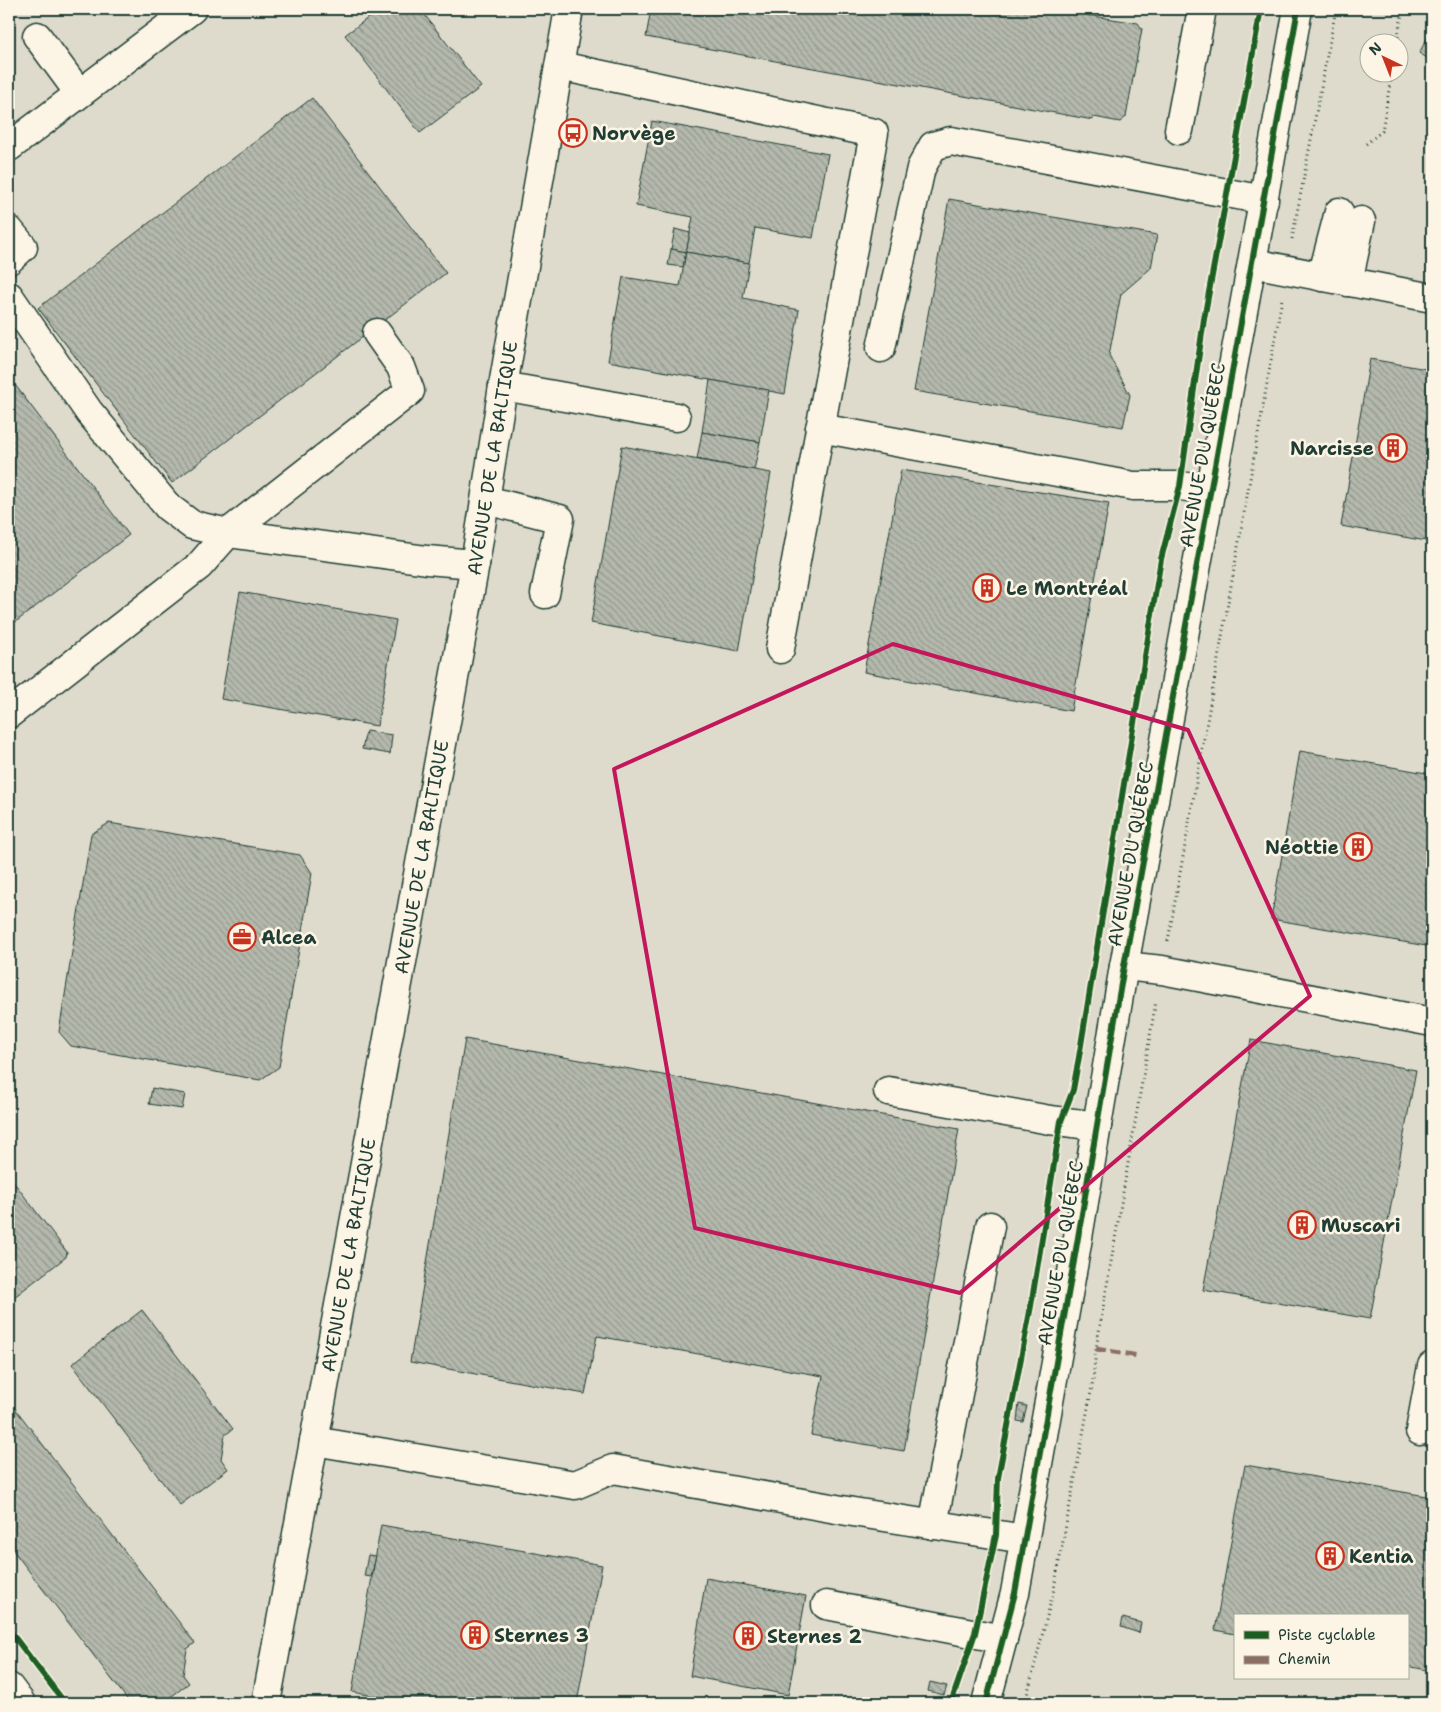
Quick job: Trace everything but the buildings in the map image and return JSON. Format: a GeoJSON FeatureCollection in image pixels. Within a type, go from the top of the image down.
{"type":"FeatureCollection","features":[{"type":"Feature","properties":{"kind":"street"},"geometry":{"type":"LineString","coordinates":[[11,141],[192,9]]}},
{"type":"Feature","properties":{"kind":"street","name":"AVENUE DE LA BALTIQUE"},"geometry":{"type":"LineString","coordinates":[[266,1703],[475,564],[503,386],[569,9]]}},
{"type":"Feature","properties":{"kind":"street"},"geometry":{"type":"LineString","coordinates":[[1179,130],[1202,9]]}},
{"type":"Feature","properties":{"kind":"street","name":"AVENUE DU QUÉBEC"},"geometry":{"type":"LineString","coordinates":[[986,1703],[1015,1593],[1124,966],[1298,9]]}},
{"type":"Feature","properties":{"kind":"street"},"geometry":{"type":"LineString","coordinates":[[37,36],[79,93]]}},
{"type":"Feature","properties":{"kind":"street"},"geometry":{"type":"LineString","coordinates":[[560,66],[874,133],[780,649]]}},
{"type":"Feature","properties":{"kind":"street"},"geometry":{"type":"LineString","coordinates":[[881,348],[921,168],[933,146],[951,141],[1264,200]]}},
{"type":"Feature","properties":{"kind":"street"},"geometry":{"type":"LineString","coordinates":[[1335,279],[1350,217]]}},
{"type":"Feature","properties":{"kind":"street"},"geometry":{"type":"LineString","coordinates":[[9,230],[22,247],[9,260]]}},
{"type":"Feature","properties":{"kind":"street"},"geometry":{"type":"LineString","coordinates":[[1253,263],[1432,298]]}},
{"type":"Feature","properties":{"kind":"street"},"geometry":{"type":"LineString","coordinates":[[9,296],[89,412],[168,507],[192,526],[228,533],[428,560],[475,564]]}},
{"type":"Feature","properties":{"kind":"street"},"geometry":{"type":"LineString","coordinates":[[9,714],[199,566],[228,533],[410,391],[401,368],[377,333]]}},
{"type":"Feature","properties":{"kind":"street"},"geometry":{"type":"LineString","coordinates":[[503,386],[676,417]]}},
{"type":"Feature","properties":{"kind":"street"},"geometry":{"type":"LineString","coordinates":[[820,428],[1133,486],[1180,486],[1211,490]]}},
{"type":"Feature","properties":{"kind":"street"},"geometry":{"type":"LineString","coordinates":[[486,500],[560,519],[545,594]]}},
{"type":"Feature","properties":{"kind":"street"},"geometry":{"type":"LineString","coordinates":[[1124,966],[1162,970],[1432,1022]]}},
{"type":"Feature","properties":{"kind":"street"},"geometry":{"type":"LineString","coordinates":[[888,1092],[1050,1120],[1097,1126]]}},
{"type":"Feature","properties":{"kind":"street"},"geometry":{"type":"LineString","coordinates":[[933,1525],[990,1226]]}},
{"type":"Feature","properties":{"kind":"street"},"geometry":{"type":"LineString","coordinates":[[1420,1431],[1432,1366]]}},
{"type":"Feature","properties":{"kind":"street"},"geometry":{"type":"LineString","coordinates":[[314,1441],[574,1485],[613,1469],[854,1512],[1024,1539]]}},
{"type":"Feature","properties":{"kind":"street"},"geometry":{"type":"LineString","coordinates":[[826,1605],[1003,1639]]}},
{"type":"Feature","properties":{"kind":"street"},"geometry":{"type":"LineString","coordinates":[[9,1687],[21,1703]]}},
{"type":"Feature","properties":{"kind":"path"},"geometry":{"type":"LineString","coordinates":[[1025,1703],[1054,1589],[1093,1381],[1096,1349],[1151,1027],[1279,324],[1286,270],[1336,9]]}},
{"type":"Feature","properties":{"kind":"path"},"geometry":{"type":"LineString","coordinates":[[1399,32],[1403,9]]}},
{"type":"Feature","properties":{"kind":"path"},"geometry":{"type":"LineString","coordinates":[[1366,144],[1382,131],[1390,82]]}},
{"type":"Feature","properties":{"kind":"highlighted area"},"geometry":{"type":"Polygon","coordinates":[[[893,644],[1188,730],[1310,996],[960,1293],[695,1228],[614,769],[893,644]]]}},
{"type":"Feature","properties":{"kind":"shaded area"},"geometry":{"type":"Polygon","coordinates":[[[9,9],[1432,9],[1432,1703],[9,1703],[9,9]]]}},
{"type":"Feature","properties":{"kind":"marked path"},"geometry":{"type":"LineString","coordinates":[[1096,1349],[1139,1356]]}},
{"type":"Feature","properties":{"kind":"cycle path"},"geometry":{"type":"LineString","coordinates":[[951,1703],[975,1633],[996,1535],[998,1478],[1031,1306],[1061,1121],[1073,1090],[1079,1057],[1161,559],[1180,486],[1204,319],[1261,9]]}},
{"type":"Feature","properties":{"kind":"cycle path"},"geometry":{"type":"LineString","coordinates":[[986,1703],[1015,1593],[1124,966],[1298,9]]}},
{"type":"Feature","properties":{"kind":"cycle path"},"geometry":{"type":"LineString","coordinates":[[9,1630],[65,1703]]}},
{"type":"Feature","properties":{"kind":"place","name":"Norvège"},"geometry":{"type":"Point","coordinates":[573,133]}},
{"type":"Feature","properties":{"kind":"place","name":"Narcisse"},"geometry":{"type":"Point","coordinates":[1393,448]}},
{"type":"Feature","properties":{"kind":"place","name":"Le Montréal"},"geometry":{"type":"Point","coordinates":[987,588]}},
{"type":"Feature","properties":{"kind":"place","name":"Néottie"},"geometry":{"type":"Point","coordinates":[1358,847]}},
{"type":"Feature","properties":{"kind":"place","name":"Alcea"},"geometry":{"type":"Point","coordinates":[242,937]}},
{"type":"Feature","properties":{"kind":"place","name":"Muscari"},"geometry":{"type":"Point","coordinates":[1302,1225]}},
{"type":"Feature","properties":{"kind":"place","name":"Kentia"},"geometry":{"type":"Point","coordinates":[1330,1556]}},
{"type":"Feature","properties":{"kind":"place","name":"Sternes 3"},"geometry":{"type":"Point","coordinates":[475,1635]}},
{"type":"Feature","properties":{"kind":"place","name":"Sternes 2"},"geometry":{"type":"Point","coordinates":[748,1636]}}]}
